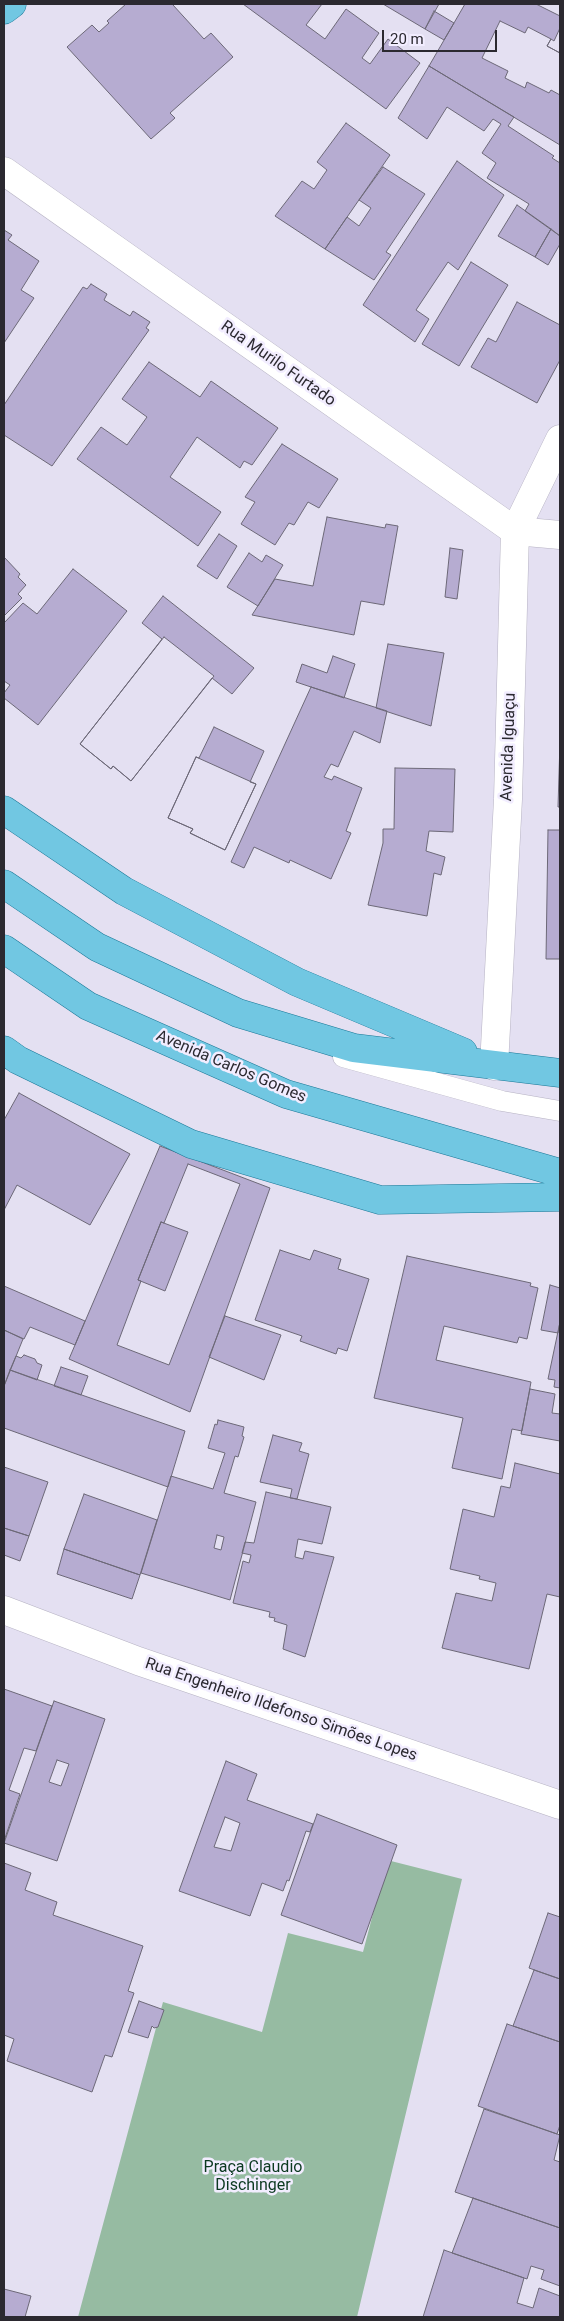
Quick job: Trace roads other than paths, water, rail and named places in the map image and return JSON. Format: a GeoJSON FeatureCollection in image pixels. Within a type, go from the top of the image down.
{"type":"FeatureCollection","features":[{"type":"Feature","properties":{"kind":"main road"},"geometry":{"type":"LineString","coordinates":[[4,10],[12,4]]}},
{"type":"Feature","properties":{"kind":"main road"},"geometry":{"type":"LineString","coordinates":[[4,810],[124,891],[297,982],[494,1066]]}},
{"type":"Feature","properties":{"kind":"main road"},"geometry":{"type":"LineString","coordinates":[[4,884],[96,947],[238,1013],[354,1048],[560,1074]]}},
{"type":"Feature","properties":{"kind":"main road","name":"Avenida Carlos Gomes"},"geometry":{"type":"LineString","coordinates":[[4,949],[88,1006],[286,1094],[560,1173]]}},
{"type":"Feature","properties":{"kind":"main road"},"geometry":{"type":"LineString","coordinates":[[4,1050],[18,1060],[190,1144],[380,1200],[560,1197]]}},
{"type":"Feature","properties":{"kind":"street","name":"Rua Murilo Furtado"},"geometry":{"type":"LineString","coordinates":[[4,171],[515,531]]}},
{"type":"Feature","properties":{"kind":"street","name":"Avenida Iguaçu"},"geometry":{"type":"LineString","coordinates":[[494,1066],[508,789],[515,531],[560,439]]}},
{"type":"Feature","properties":{"kind":"street"},"geometry":{"type":"LineString","coordinates":[[515,531],[560,534]]}},
{"type":"Feature","properties":{"kind":"street","name":"Rua Engenheiro Ildefonso Simões Lopes"},"geometry":{"type":"LineString","coordinates":[[4,1610],[138,1661],[560,1805]]}},
{"type":"Feature","properties":{"kind":"lane"},"geometry":{"type":"LineString","coordinates":[[4,899],[93,958],[253,1031],[502,1101],[560,1111]]}},
{"type":"Feature","properties":{"kind":"lane"},"geometry":{"type":"LineString","coordinates":[[494,1066],[560,1081]]}},
{"type":"Feature","properties":{"kind":"park label","name":"Praça Claudio Dischinger"},"geometry":{"type":"Point","coordinates":[253,2177]}}]}
